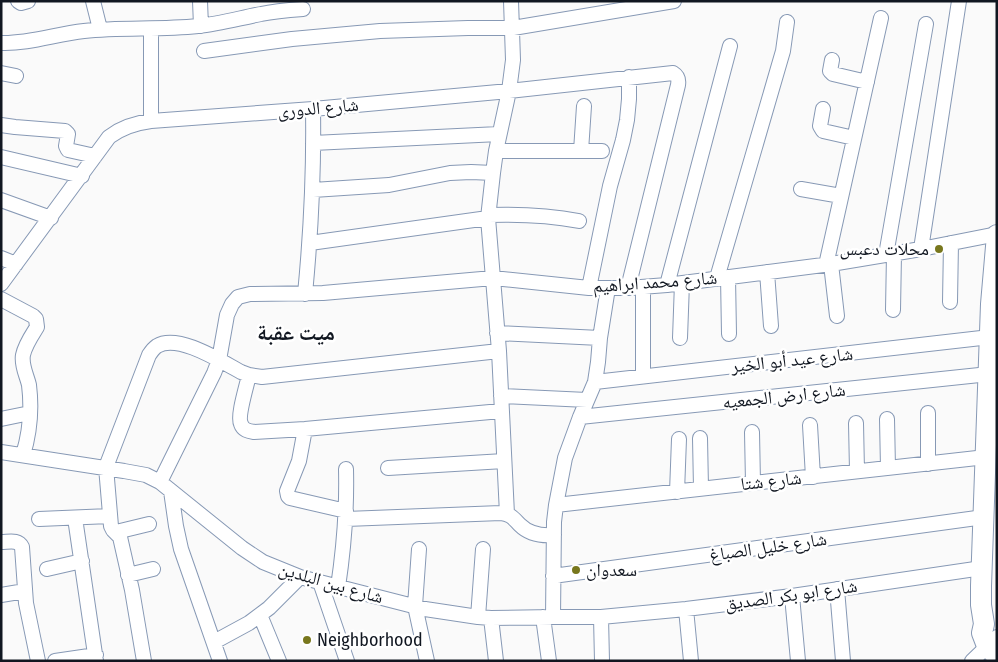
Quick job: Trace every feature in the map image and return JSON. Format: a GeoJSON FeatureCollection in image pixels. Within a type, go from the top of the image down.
{"type":"FeatureCollection","features":[{"type":"Feature","properties":{"kind":"street"},"geometry":{"type":"LineString","coordinates":[[18,1],[21,3],[28,1]]}},
{"type":"Feature","properties":{"kind":"street"},"geometry":{"type":"LineString","coordinates":[[93,1],[100,29]]}},
{"type":"Feature","properties":{"kind":"street"},"geometry":{"type":"LineString","coordinates":[[200,1],[201,26]]}},
{"type":"Feature","properties":{"kind":"street"},"geometry":{"type":"LineString","coordinates":[[506,514],[498,333],[488,217],[492,173],[509,91],[513,60],[512,1]]}},
{"type":"Feature","properties":{"kind":"street"},"geometry":{"type":"LineString","coordinates":[[204,51],[292,39],[380,31],[442,28],[513,28],[674,1]]}},
{"type":"Feature","properties":{"kind":"street"},"geometry":{"type":"LineString","coordinates":[[921,249],[959,1]]}},
{"type":"Feature","properties":{"kind":"street"},"geometry":{"type":"LineString","coordinates":[[1,42],[27,41],[64,33],[100,29],[151,29],[201,26],[279,10],[303,8]]}},
{"type":"Feature","properties":{"kind":"street"},"geometry":{"type":"LineString","coordinates":[[836,316],[828,264],[841,196],[881,18]]}},
{"type":"Feature","properties":{"kind":"street"},"geometry":{"type":"LineString","coordinates":[[729,334],[723,278],[782,51],[787,22]]}},
{"type":"Feature","properties":{"kind":"street"},"geometry":{"type":"LineString","coordinates":[[893,310],[890,255],[926,24]]}},
{"type":"Feature","properties":{"kind":"street"},"geometry":{"type":"LineString","coordinates":[[151,29],[151,121]]}},
{"type":"Feature","properties":{"kind":"street"},"geometry":{"type":"LineString","coordinates":[[667,285],[730,46]]}},
{"type":"Feature","properties":{"kind":"street"},"geometry":{"type":"LineString","coordinates":[[832,60],[830,71],[833,74],[867,82]]}},
{"type":"Feature","properties":{"kind":"street"},"geometry":{"type":"LineString","coordinates":[[1,73],[16,76]]}},
{"type":"Feature","properties":{"kind":"street","name":"شارع الدورى"},"geometry":{"type":"LineString","coordinates":[[95,156],[118,130],[138,122],[313,109],[509,91],[673,73],[677,75],[678,85],[628,288]]}},
{"type":"Feature","properties":{"kind":"street"},"geometry":{"type":"LineString","coordinates":[[589,288],[610,186],[627,120],[629,77]]}},
{"type":"Feature","properties":{"kind":"street"},"geometry":{"type":"LineString","coordinates":[[581,151],[584,106]]}},
{"type":"Feature","properties":{"kind":"street"},"geometry":{"type":"LineString","coordinates":[[305,294],[313,190],[313,109]]}},
{"type":"Feature","properties":{"kind":"street"},"geometry":{"type":"LineString","coordinates":[[823,109],[820,126],[823,131],[854,138]]}},
{"type":"Feature","properties":{"kind":"street"},"geometry":{"type":"LineString","coordinates":[[1,125],[65,131],[68,134],[66,146],[68,150],[95,156],[1,284]]}},
{"type":"Feature","properties":{"kind":"street"},"geometry":{"type":"LineString","coordinates":[[313,143],[499,134]]}},
{"type":"Feature","properties":{"kind":"street"},"geometry":{"type":"LineString","coordinates":[[496,151],[602,151]]}},
{"type":"Feature","properties":{"kind":"street"},"geometry":{"type":"LineString","coordinates":[[1,157],[82,176]]}},
{"type":"Feature","properties":{"kind":"street"},"geometry":{"type":"LineString","coordinates":[[313,190],[389,185],[416,178],[450,173],[492,173]]}},
{"type":"Feature","properties":{"kind":"street"},"geometry":{"type":"LineString","coordinates":[[801,189],[841,196]]}},
{"type":"Feature","properties":{"kind":"street"},"geometry":{"type":"LineString","coordinates":[[1,200],[51,218]]}},
{"type":"Feature","properties":{"kind":"street"},"geometry":{"type":"LineString","coordinates":[[310,243],[488,217],[534,215],[579,221]]}},
{"type":"Feature","properties":{"kind":"street"},"geometry":{"type":"LineString","coordinates":[[972,661],[992,639],[981,605],[994,269],[997,235]]}},
{"type":"Feature","properties":{"kind":"street","name":"شارع محمد ابراهيم"},"geometry":{"type":"LineString","coordinates":[[219,360],[227,315],[232,304],[238,297],[250,294],[305,294],[493,278],[589,288],[643,287],[890,255],[997,235]]}},
{"type":"Feature","properties":{"kind":"street"},"geometry":{"type":"LineString","coordinates":[[950,302],[951,243]]}},
{"type":"Feature","properties":{"kind":"street"},"geometry":{"type":"LineString","coordinates":[[1,258],[16,264]]}},
{"type":"Feature","properties":{"kind":"street"},"geometry":{"type":"LineString","coordinates":[[767,272],[771,326]]}},
{"type":"Feature","properties":{"kind":"street"},"geometry":{"type":"LineString","coordinates":[[680,338],[682,283]]}},
{"type":"Feature","properties":{"kind":"street"},"geometry":{"type":"LineString","coordinates":[[642,376],[643,287]]}},
{"type":"Feature","properties":{"kind":"street"},"geometry":{"type":"LineString","coordinates":[[549,661],[548,617],[553,576],[556,505],[566,458],[586,400],[595,382],[608,288]]}},
{"type":"Feature","properties":{"kind":"street"},"geometry":{"type":"LineString","coordinates":[[1,299],[33,316],[37,323],[37,327],[24,354],[23,363],[29,384],[30,413],[27,441],[23,455]]}},
{"type":"Feature","properties":{"kind":"street"},"geometry":{"type":"LineString","coordinates":[[498,333],[600,338]]}},
{"type":"Feature","properties":{"kind":"street"},"geometry":{"type":"LineString","coordinates":[[144,661],[120,537],[112,526],[110,516],[106,467],[149,355],[157,346],[168,343],[180,343],[193,347],[249,375],[262,378],[499,350]]}},
{"type":"Feature","properties":{"kind":"street","name":"شارع عيد أبو الخير"},"geometry":{"type":"LineString","coordinates":[[595,382],[642,376],[991,355]]}},
{"type":"Feature","properties":{"kind":"street","name":"شارع ارض الجمعيه"},"geometry":{"type":"LineString","coordinates":[[580,417],[991,355]]}},
{"type":"Feature","properties":{"kind":"street"},"geometry":{"type":"LineString","coordinates":[[160,482],[219,360]]}},
{"type":"Feature","properties":{"kind":"street"},"geometry":{"type":"LineString","coordinates":[[249,375],[240,418],[241,426],[246,431],[304,429],[501,411]]}},
{"type":"Feature","properties":{"kind":"street"},"geometry":{"type":"LineString","coordinates":[[501,396],[586,400]]}},
{"type":"Feature","properties":{"kind":"street"},"geometry":{"type":"LineString","coordinates":[[1,419],[30,413]]}},
{"type":"Feature","properties":{"kind":"street"},"geometry":{"type":"LineString","coordinates":[[928,413],[928,464]]}},
{"type":"Feature","properties":{"kind":"street"},"geometry":{"type":"LineString","coordinates":[[887,419],[888,468]]}},
{"type":"Feature","properties":{"kind":"street"},"geometry":{"type":"LineString","coordinates":[[856,423],[857,472]]}},
{"type":"Feature","properties":{"kind":"street"},"geometry":{"type":"LineString","coordinates":[[810,425],[813,476]]}},
{"type":"Feature","properties":{"kind":"street"},"geometry":{"type":"LineString","coordinates":[[304,429],[299,461],[287,491],[290,498],[346,515],[506,514],[514,518],[521,527],[531,533],[542,536],[554,535]]}},
{"type":"Feature","properties":{"kind":"street"},"geometry":{"type":"LineString","coordinates":[[752,432],[754,483]]}},
{"type":"Feature","properties":{"kind":"street"},"geometry":{"type":"LineString","coordinates":[[700,438],[701,488]]}},
{"type":"Feature","properties":{"kind":"street"},"geometry":{"type":"LineString","coordinates":[[677,492],[679,439]]}},
{"type":"Feature","properties":{"kind":"street","name":"شارع بين البلدين"},"geometry":{"type":"LineString","coordinates":[[1,452],[106,467],[146,475],[160,482],[242,548],[263,562],[300,577],[414,606],[485,618],[601,617]]}},
{"type":"Feature","properties":{"kind":"street","name":"شارع شتا"},"geometry":{"type":"LineString","coordinates":[[556,505],[986,457]]}},
{"type":"Feature","properties":{"kind":"street"},"geometry":{"type":"LineString","coordinates":[[388,468],[504,461]]}},
{"type":"Feature","properties":{"kind":"street"},"geometry":{"type":"LineString","coordinates":[[338,587],[346,515],[346,469]]}},
{"type":"Feature","properties":{"kind":"street"},"geometry":{"type":"LineString","coordinates":[[171,491],[181,549],[220,661]]}},
{"type":"Feature","properties":{"kind":"street"},"geometry":{"type":"LineString","coordinates":[[39,519],[110,516]]}},
{"type":"Feature","properties":{"kind":"street","name":"شارع خليل الصباغ"},"geometry":{"type":"LineString","coordinates":[[553,576],[984,517]]}},
{"type":"Feature","properties":{"kind":"street"},"geometry":{"type":"LineString","coordinates":[[55,661],[96,658],[75,518]]}},
{"type":"Feature","properties":{"kind":"street"},"geometry":{"type":"LineString","coordinates":[[116,532],[149,524]]}},
{"type":"Feature","properties":{"kind":"street"},"geometry":{"type":"LineString","coordinates":[[1,542],[18,542],[20,544],[24,591],[38,661]]}},
{"type":"Feature","properties":{"kind":"street"},"geometry":{"type":"LineString","coordinates":[[419,549],[414,606],[427,661]]}},
{"type":"Feature","properties":{"kind":"street"},"geometry":{"type":"LineString","coordinates":[[483,549],[485,618],[496,661]]}},
{"type":"Feature","properties":{"kind":"street"},"geometry":{"type":"LineString","coordinates":[[47,569],[82,561]]}},
{"type":"Feature","properties":{"kind":"street","name":"شارع ابو بكر الصديق"},"geometry":{"type":"LineString","coordinates":[[601,617],[686,610],[982,568]]}},
{"type":"Feature","properties":{"kind":"street"},"geometry":{"type":"LineString","coordinates":[[128,575],[153,569]]}},
{"type":"Feature","properties":{"kind":"street"},"geometry":{"type":"LineString","coordinates":[[214,642],[249,624],[269,608],[300,577]]}},
{"type":"Feature","properties":{"kind":"street"},"geometry":{"type":"LineString","coordinates":[[320,582],[347,661]]}},
{"type":"Feature","properties":{"kind":"street"},"geometry":{"type":"LineString","coordinates":[[837,589],[844,661]]}},
{"type":"Feature","properties":{"kind":"street"},"geometry":{"type":"LineString","coordinates":[[1,595],[24,591]]}},
{"type":"Feature","properties":{"kind":"street"},"geometry":{"type":"LineString","coordinates":[[792,596],[798,661]]}},
{"type":"Feature","properties":{"kind":"street"},"geometry":{"type":"LineString","coordinates":[[686,610],[691,661]]}},
{"type":"Feature","properties":{"kind":"street"},"geometry":{"type":"LineString","coordinates":[[260,615],[279,661]]}},
{"type":"Feature","properties":{"kind":"street"},"geometry":{"type":"LineString","coordinates":[[601,617],[602,661]]}},
{"type":"Feature","properties":{"kind":"place","name":"محلات دعبس"},"geometry":{"type":"Point","coordinates":[939,249]}},
{"type":"Feature","properties":{"kind":"place","name":"سعدوان"},"geometry":{"type":"Point","coordinates":[576,570]}},
{"type":"Feature","properties":{"kind":"place","name":"Neighborhood"},"geometry":{"type":"Point","coordinates":[307,640]}},
{"type":"Feature","properties":{"kind":"district","name":"ميت عقبة"},"geometry":{"type":"Point","coordinates":[296,332]}}]}
